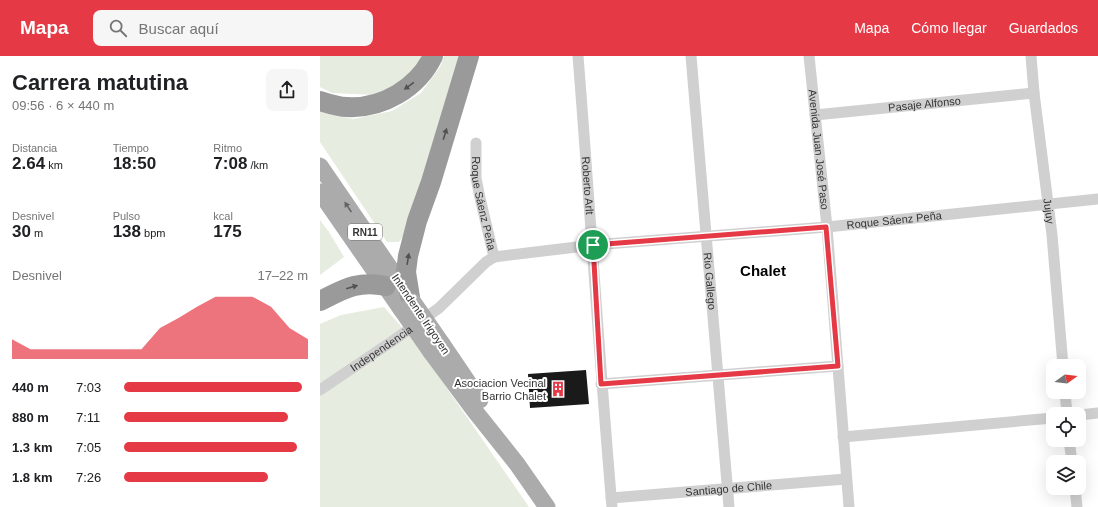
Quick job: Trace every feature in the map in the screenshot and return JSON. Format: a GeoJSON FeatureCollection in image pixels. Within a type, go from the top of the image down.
{"type":"FeatureCollection","features":[{"type":"Feature","properties":{"kind":"highway"},"geometry":{"type":"LineString","coordinates":[[320,101],[347,107],[372,105],[395,96],[414,82],[428,66],[433,56]]}},
{"type":"Feature","properties":{"kind":"highway"},"geometry":{"type":"LineString","coordinates":[[408,303],[406,272],[408,256],[417,221],[431,182],[469,56]]}},
{"type":"Feature","properties":{"kind":"highway"},"geometry":{"type":"LineString","coordinates":[[320,301],[344,289],[364,284],[386,286]]}},
{"type":"Feature","properties":{"kind":"main road","name":"Intendente Irigoyen"},"geometry":{"type":"LineString","coordinates":[[320,166],[408,303],[474,410],[517,464],[547,507]]}},
{"type":"Feature","properties":{"kind":"main road","name":"Intendente Irigoyen"},"geometry":{"type":"LineString","coordinates":[[320,192],[386,286],[408,303]]}},
{"type":"Feature","properties":{"kind":"street","name":"Roberto Arlt"},"geometry":{"type":"LineString","coordinates":[[578,56],[593,245],[601,384],[612,502]]}},
{"type":"Feature","properties":{"kind":"street","name":"Rio Gallego"},"geometry":{"type":"LineString","coordinates":[[691,56],[729,507]]}},
{"type":"Feature","properties":{"kind":"street","name":"Avenida Juan José Paso"},"geometry":{"type":"LineString","coordinates":[[809,56],[826,227],[849,507]]}},
{"type":"Feature","properties":{"kind":"street","name":"Jujuy"},"geometry":{"type":"LineString","coordinates":[[1031,56],[1034,93],[1052,235],[1062,359]]}},
{"type":"Feature","properties":{"kind":"street","name":"Pasaje Alfonso"},"geometry":{"type":"LineString","coordinates":[[815,115],[1034,93]]}},
{"type":"Feature","properties":{"kind":"street","name":"Roque Sáenz Peña"},"geometry":{"type":"LineString","coordinates":[[476,142],[476,178],[494,257],[593,245],[826,227],[1098,198]]}},
{"type":"Feature","properties":{"kind":"street","name":"Independencia"},"geometry":{"type":"LineString","coordinates":[[320,390],[439,308],[486,262],[494,257]]}},
{"type":"Feature","properties":{"kind":"street"},"geometry":{"type":"LineString","coordinates":[[601,384],[838,366]]}},
{"type":"Feature","properties":{"kind":"street"},"geometry":{"type":"LineString","coordinates":[[1086,414],[1098,413]]}},
{"type":"Feature","properties":{"kind":"street"},"geometry":{"type":"LineString","coordinates":[[843,437],[1046,419]]}},
{"type":"Feature","properties":{"kind":"street","name":"Santiago de Chile"},"geometry":{"type":"LineString","coordinates":[[612,502],[727,488],[846,479]]}},
{"type":"Feature","properties":{"kind":"street"},"geometry":{"type":"LineString","coordinates":[[1076,495],[1077,507]]}},
{"type":"Feature","properties":{"kind":"shaded area"},"geometry":{"type":"Polygon","coordinates":[[[320,56],[424,56],[417,69],[395,86],[375,95],[332,93],[320,87],[320,56]]]}},
{"type":"Feature","properties":{"kind":"shaded area"},"geometry":{"type":"Polygon","coordinates":[[[444,56],[459,56],[408,230],[399,242],[387,242],[320,142],[320,110],[325,113],[353,119],[392,111],[421,93],[440,67],[444,56]]]}},
{"type":"Feature","properties":{"kind":"shaded area"},"geometry":{"type":"Polygon","coordinates":[[[320,220],[344,257],[320,275],[320,220]]]}},
{"type":"Feature","properties":{"kind":"shaded area"},"geometry":{"type":"Polygon","coordinates":[[[384,307],[415,342],[529,507],[320,507],[320,324],[341,315],[384,307]]]}},
{"type":"Feature","properties":{"kind":"building","name":"Asociacion Vecinal Barrio Chalet"},"geometry":{"type":"Polygon","coordinates":[[[586,370],[589,404],[530,408],[528,374],[586,370]]]}},
{"type":"Feature","properties":{"kind":"place","name":"Asociacion Vecinal Barrio Chalet"},"geometry":{"type":"Point","coordinates":[558,389]}},
{"type":"Feature","properties":{"kind":"district","name":"Chalet"},"geometry":{"type":"Point","coordinates":[763,271]}},
{"type":"Feature","properties":{"kind":"route"},"geometry":{"type":"LineString","coordinates":[[826,227],[838,366],[601,384],[593,245],[826,227]]}}]}
